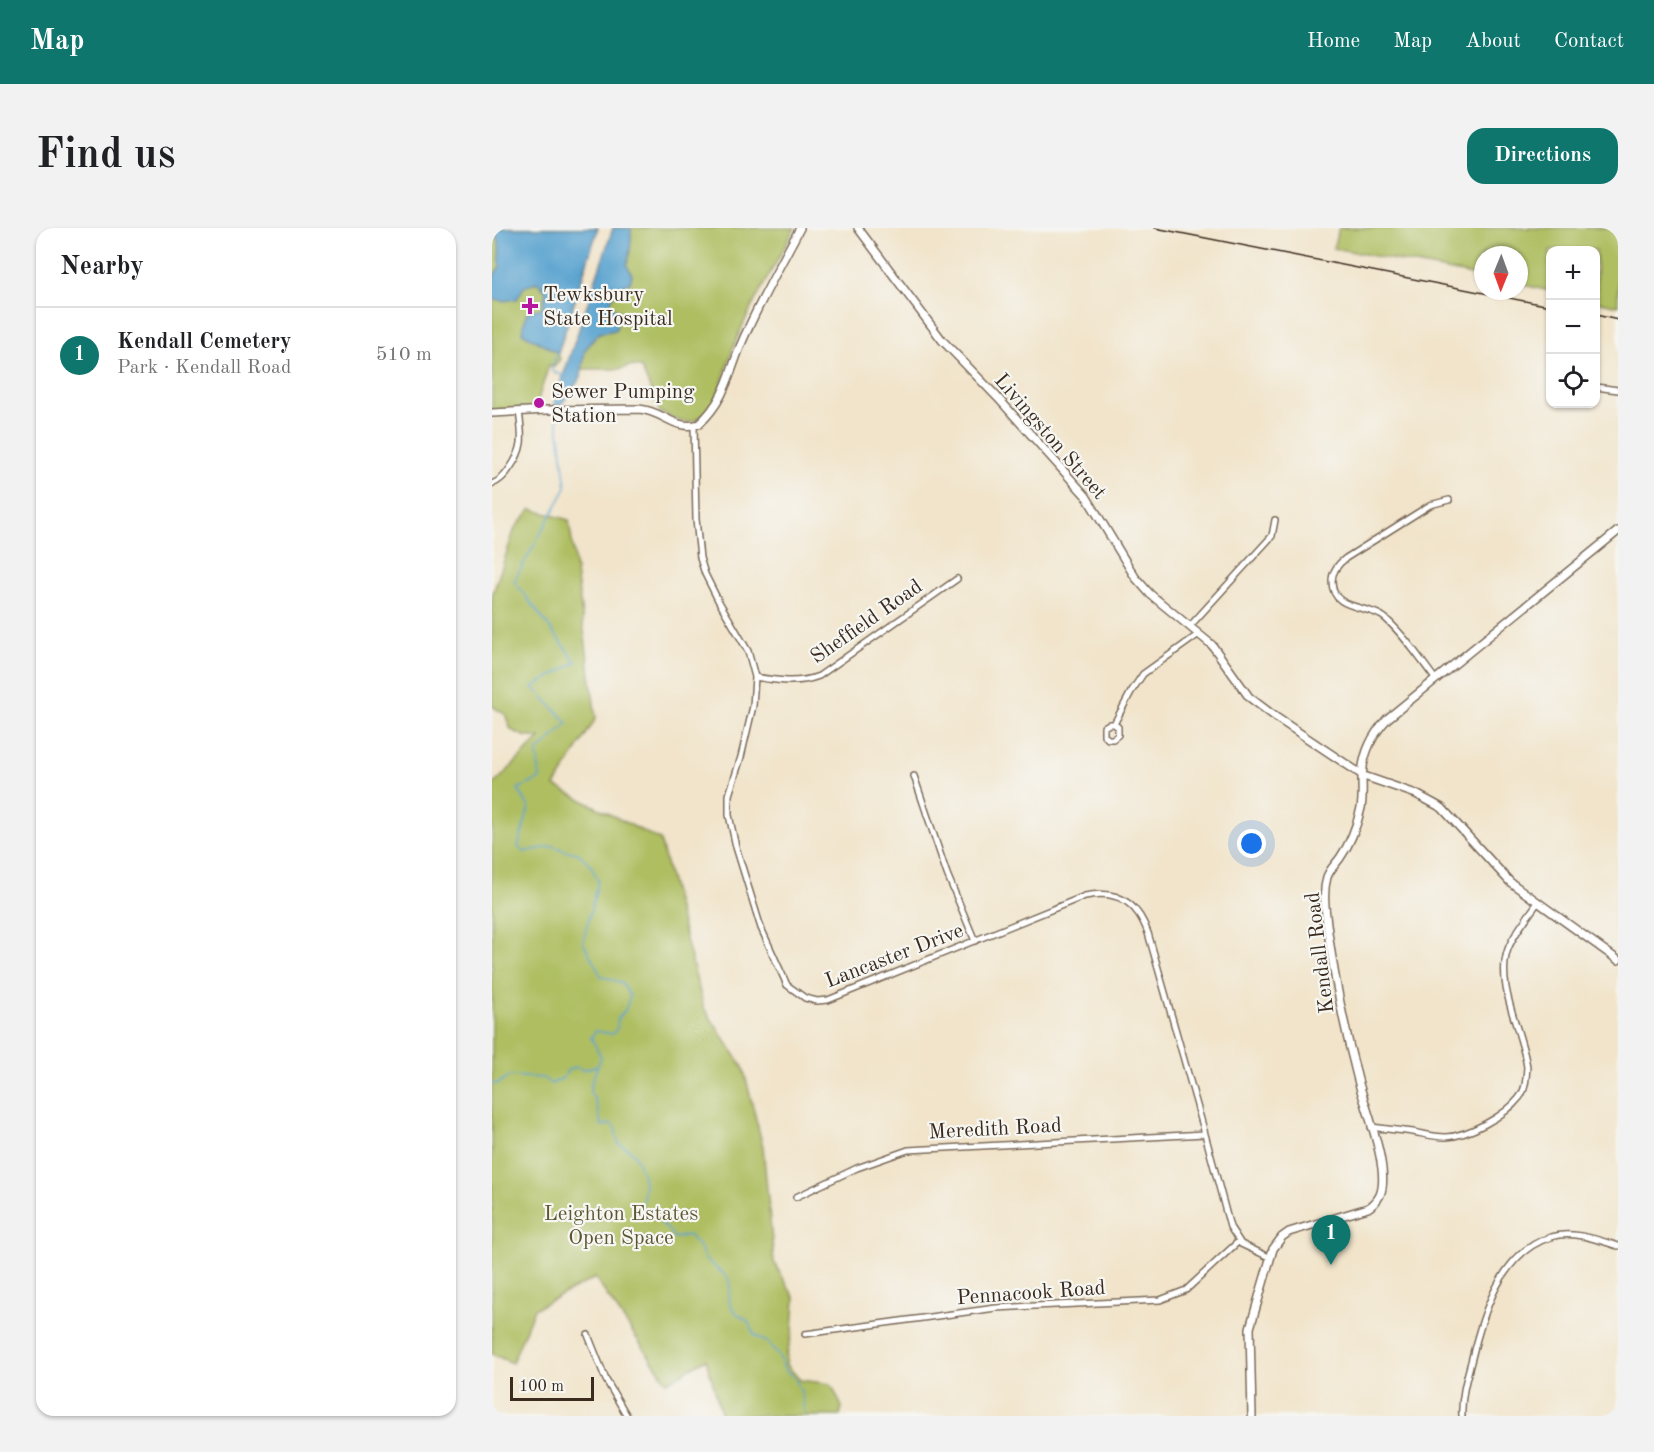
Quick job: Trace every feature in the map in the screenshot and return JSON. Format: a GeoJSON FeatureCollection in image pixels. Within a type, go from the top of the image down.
{"type":"FeatureCollection","features":[{"type":"Feature","properties":{"kind":"street"},"geometry":{"type":"LineString","coordinates":[[492,413],[639,409],[654,411],[681,425],[694,425],[704,419],[723,394],[747,331],[800,228]]}},
{"type":"Feature","properties":{"kind":"street","name":"Livingston Street"},"geometry":{"type":"LineString","coordinates":[[858,228],[942,340],[1011,412],[1086,496],[1135,577],[1150,594],[1212,645],[1249,697],[1362,775],[1422,797],[1442,808],[1510,882],[1618,960]]}},
{"type":"Feature","properties":{"kind":"street"},"geometry":{"type":"LineString","coordinates":[[1600,388],[1618,390]]}},
{"type":"Feature","properties":{"kind":"street"},"geometry":{"type":"LineString","coordinates":[[492,484],[506,475],[520,452],[522,442],[519,411]]}},
{"type":"Feature","properties":{"kind":"street","name":"Lancaster Drive"},"geometry":{"type":"LineString","coordinates":[[694,425],[700,558],[718,600],[748,651],[755,677],[753,706],[729,795],[729,814],[751,899],[761,928],[787,985],[806,998],[818,1001],[828,1000],[1085,896],[1114,894],[1132,906],[1148,933],[1230,1227],[1239,1241]]}},
{"type":"Feature","properties":{"kind":"street"},"geometry":{"type":"LineString","coordinates":[[1436,680],[1382,615],[1368,609],[1352,607],[1339,598],[1333,589],[1332,579],[1338,565],[1346,558],[1430,505],[1449,501]]}},
{"type":"Feature","properties":{"kind":"street"},"geometry":{"type":"LineString","coordinates":[[1190,626],[1272,536],[1275,520]]}},
{"type":"Feature","properties":{"kind":"street","name":"Kendall Road"},"geometry":{"type":"LineString","coordinates":[[1252,1416],[1250,1328],[1269,1257],[1276,1243],[1289,1232],[1356,1213],[1374,1203],[1380,1194],[1383,1170],[1350,1050],[1335,984],[1324,899],[1327,877],[1348,844],[1361,809],[1362,775],[1370,741],[1387,719],[1618,531]]}},
{"type":"Feature","properties":{"kind":"street","name":"Sheffield Road"},"geometry":{"type":"LineString","coordinates":[[755,677],[788,681],[819,676],[957,579]]}},
{"type":"Feature","properties":{"kind":"street"},"geometry":{"type":"LineString","coordinates":[[1114,724],[1143,674],[1199,634]]}},
{"type":"Feature","properties":{"kind":"street"},"geometry":{"type":"LineString","coordinates":[[914,776],[947,873],[975,941]]}},
{"type":"Feature","properties":{"kind":"street"},"geometry":{"type":"LineString","coordinates":[[1371,1127],[1430,1136],[1455,1136],[1468,1132],[1489,1120],[1510,1107],[1520,1097],[1526,1080],[1527,1067],[1506,985],[1505,960],[1509,947],[1538,902]]}},
{"type":"Feature","properties":{"kind":"street","name":"Meredith Road"},"geometry":{"type":"LineString","coordinates":[[796,1197],[857,1168],[908,1150],[1205,1134]]}},
{"type":"Feature","properties":{"kind":"street"},"geometry":{"type":"LineString","coordinates":[[1462,1416],[1464,1390],[1482,1322],[1500,1281],[1519,1256],[1529,1246],[1552,1236],[1576,1236],[1618,1245]]}},
{"type":"Feature","properties":{"kind":"street"},"geometry":{"type":"LineString","coordinates":[[1239,1241],[1269,1257]]}},
{"type":"Feature","properties":{"kind":"street","name":"Pennacook Road"},"geometry":{"type":"LineString","coordinates":[[805,1334],[978,1310],[1161,1300],[1186,1290],[1239,1241]]}},
{"type":"Feature","properties":{"kind":"street"},"geometry":{"type":"LineString","coordinates":[[588,1335],[606,1380],[627,1416]]}},
{"type":"Feature","properties":{"kind":"green space","name":"Tewksbury State Hospital"},"geometry":{"type":"Polygon","coordinates":[[[492,228],[598,228],[558,353],[560,359],[554,367],[549,365],[535,409],[492,413],[492,228]]]}},
{"type":"Feature","properties":{"kind":"green space","name":"Tewksbury State Hospital"},"geometry":{"type":"Polygon","coordinates":[[[613,228],[795,228],[743,325],[716,399],[706,413],[694,421],[679,421],[660,412],[641,367],[574,369],[613,228]]]}},
{"type":"Feature","properties":{"kind":"green space"},"geometry":{"type":"Polygon","coordinates":[[[1339,228],[1618,228],[1618,306],[1600,302],[1600,246],[1546,246],[1546,290],[1528,286],[1528,246],[1474,246],[1474,275],[1333,248],[1339,228]]]}},
{"type":"Feature","properties":{"kind":"green space","name":"Leighton Estates Open Space"},"geometry":{"type":"Polygon","coordinates":[[[531,509],[569,520],[596,718],[555,786],[660,840],[704,1008],[743,1067],[763,1147],[774,1262],[795,1299],[793,1331],[786,1364],[800,1380],[831,1384],[842,1407],[840,1416],[722,1416],[706,1359],[667,1382],[595,1278],[534,1309],[512,1363],[492,1354],[492,786],[540,738],[524,736],[511,730],[505,714],[492,706],[492,596],[515,528],[531,509]]]}},
{"type":"Feature","properties":{"kind":"water"},"geometry":{"type":"Polygon","coordinates":[[[492,228],[598,228],[558,353],[522,333],[527,312],[542,308],[546,291],[538,282],[524,287],[517,299],[503,301],[492,299],[493,277],[500,266],[499,241],[496,235],[492,234],[492,228]]]}},
{"type":"Feature","properties":{"kind":"water"},"geometry":{"type":"Polygon","coordinates":[[[613,228],[631,228],[627,265],[632,275],[630,283],[616,291],[610,305],[619,311],[616,330],[599,333],[585,350],[581,377],[561,405],[553,406],[613,228]]]}},
{"type":"Feature","properties":{"kind":"waterway"},"geometry":{"type":"LineString","coordinates":[[558,352],[551,368],[553,372],[565,376]]}},
{"type":"Feature","properties":{"kind":"waterway"},"geometry":{"type":"LineString","coordinates":[[557,415],[566,488],[514,581],[576,662],[533,687],[568,723],[537,752],[540,779],[518,789],[529,807],[518,847],[524,852],[553,846],[578,853],[591,865],[598,881],[583,942],[601,976],[622,983],[630,996],[625,1011],[618,1018],[617,1029],[612,1034],[596,1031],[591,1037],[601,1057],[590,1092],[595,1100],[602,1126],[611,1124],[615,1128],[618,1143],[631,1151],[638,1161],[644,1182],[644,1196],[639,1211],[658,1219],[675,1238],[689,1235],[701,1249],[704,1258],[728,1278],[731,1306],[749,1323],[754,1335],[768,1343],[781,1359],[784,1369],[796,1380],[802,1394],[805,1416]]}},
{"type":"Feature","properties":{"kind":"waterway"},"geometry":{"type":"LineString","coordinates":[[492,1083],[497,1084],[510,1076],[543,1078],[551,1084],[563,1078],[568,1070],[576,1067],[583,1070],[596,1066]]}},
{"type":"Feature","properties":{"kind":"railway"},"geometry":{"type":"LineString","coordinates":[[1155,228],[1546,305]]}},
{"type":"Feature","properties":{"kind":"railway"},"geometry":{"type":"LineString","coordinates":[[1600,316],[1618,320]]}},
{"type":"Feature","properties":{"kind":"place","name":"Tewksbury State Hospital"},"geometry":{"type":"Point","coordinates":[530,306]}},
{"type":"Feature","properties":{"kind":"place","name":"Sewer Pumping Station"},"geometry":{"type":"Point","coordinates":[539,403]}},
{"type":"Feature","properties":{"kind":"place","name":"Kendall Cemetery"},"geometry":{"type":"Point","coordinates":[1331,1265]}}]}
